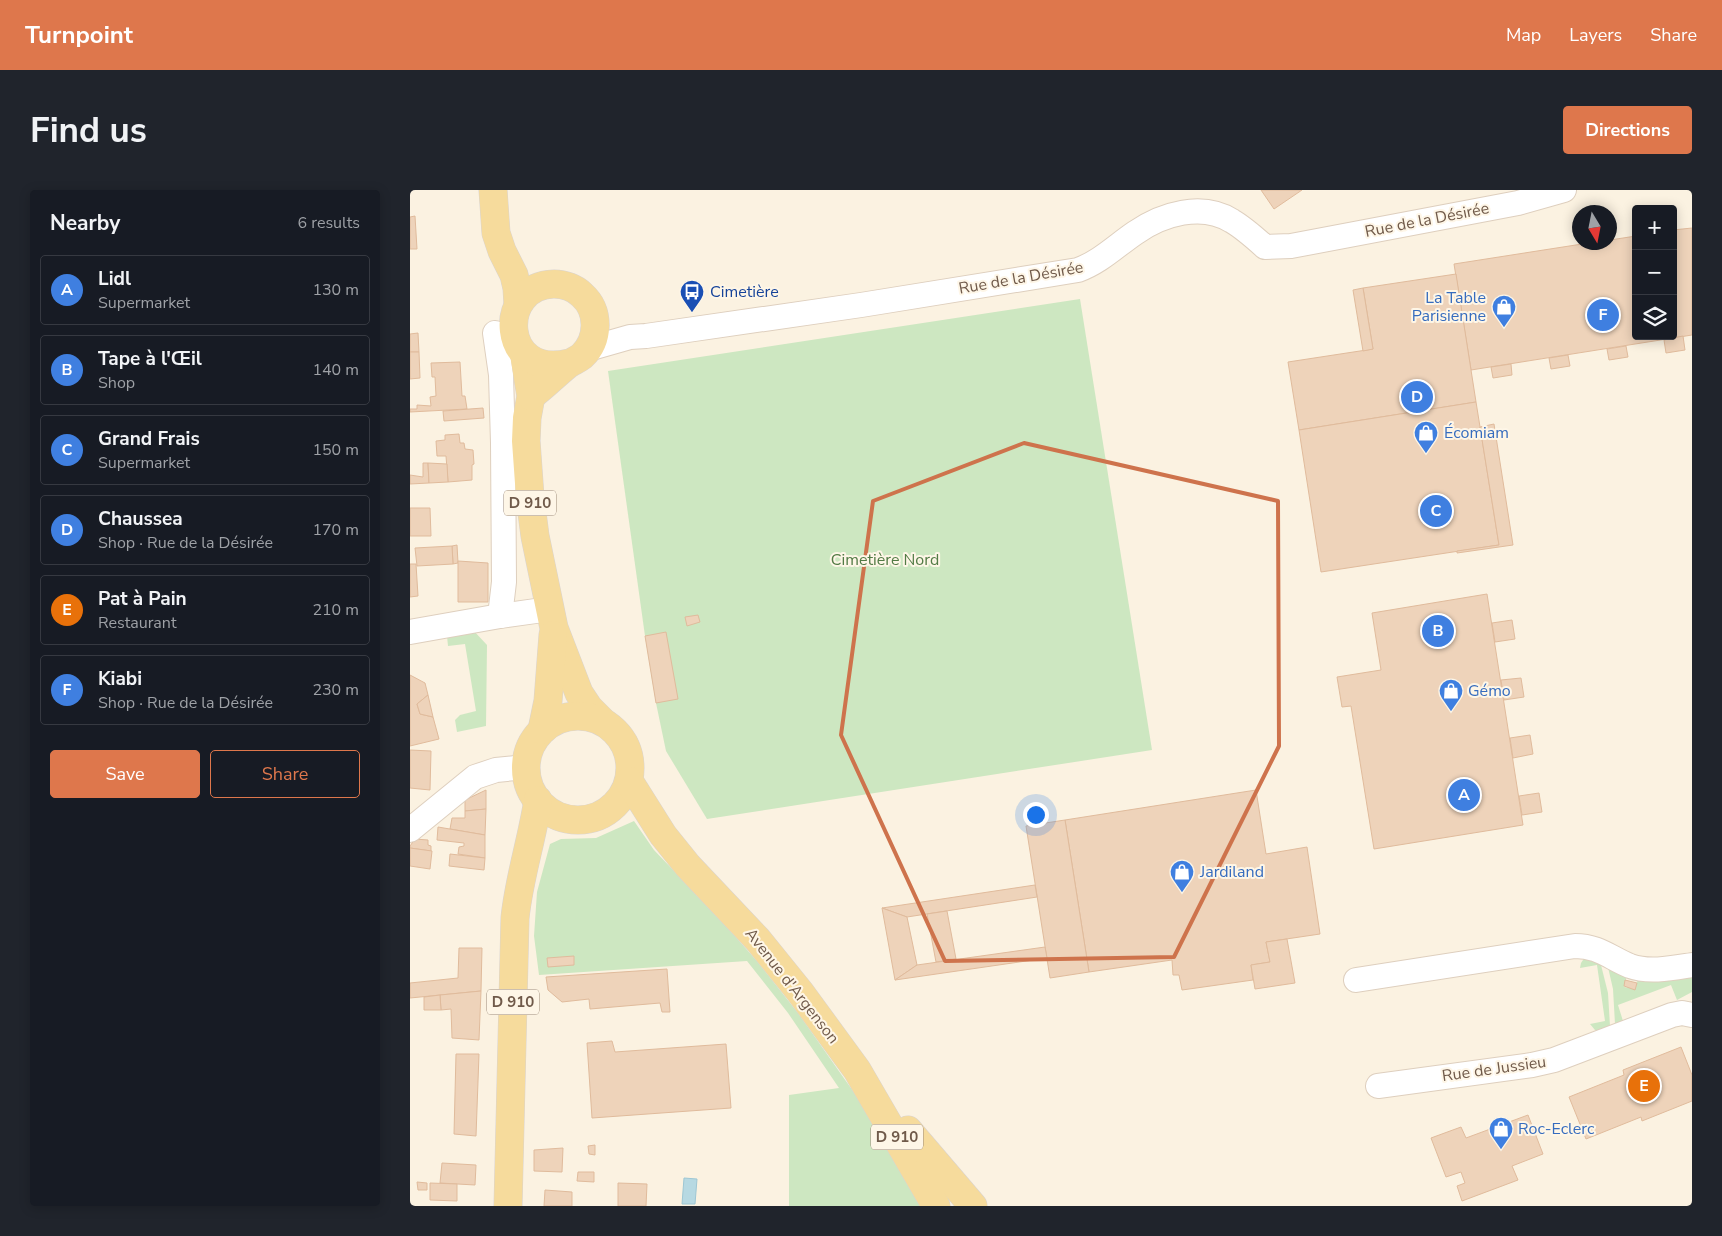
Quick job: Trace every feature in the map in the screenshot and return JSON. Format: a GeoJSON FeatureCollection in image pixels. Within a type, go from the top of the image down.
{"type":"FeatureCollection","features":[{"type":"Feature","properties":{"kind":"main road"},"geometry":{"type":"LineString","coordinates":[[493,190],[496,233],[502,251],[514,275],[517,288],[518,305],[513,330],[519,347],[524,354],[534,361],[545,365],[557,366],[579,356]]}},
{"type":"Feature","properties":{"kind":"main road"},"geometry":{"type":"LineString","coordinates":[[509,190],[513,238],[524,259],[549,284]]}},
{"type":"Feature","properties":{"kind":"main road"},"geometry":{"type":"LineString","coordinates":[[518,305],[531,292],[549,284],[558,284],[574,290],[588,301],[596,325],[592,342],[579,356],[532,396]]}},
{"type":"Feature","properties":{"kind":"main road","name":"D 910"},"geometry":{"type":"LineString","coordinates":[[524,354],[532,396],[527,418],[528,481],[535,536],[552,618],[579,693],[589,708],[603,722]]}},
{"type":"Feature","properties":{"kind":"main road","name":"D 910"},"geometry":{"type":"LineString","coordinates":[[542,730],[548,701],[552,618]]}},
{"type":"Feature","properties":{"kind":"main road"},"geometry":{"type":"LineString","coordinates":[[591,717],[603,722],[613,729],[626,747],[630,758],[629,781],[623,794],[614,805],[603,813],[589,818],[575,820],[548,810],[538,800],[529,785],[526,767],[528,754],[534,741],[542,730],[552,723],[565,718],[591,717]]}},
{"type":"Feature","properties":{"kind":"main road","name":"Avenue d'Argenson"},"geometry":{"type":"LineString","coordinates":[[629,781],[663,834],[688,866],[758,940],[795,985],[857,1070],[936,1206]]}},
{"type":"Feature","properties":{"kind":"main road","name":"D 910"},"geometry":{"type":"LineString","coordinates":[[508,1206],[515,918],[518,891],[534,827],[538,800]]}},
{"type":"Feature","properties":{"kind":"main road"},"geometry":{"type":"LineString","coordinates":[[857,1070],[973,1206]]}},
{"type":"Feature","properties":{"kind":"street","name":"Rue de la Désirée"},"geometry":{"type":"LineString","coordinates":[[579,356],[630,336],[656,335],[860,305],[1078,270],[1093,264],[1137,232],[1174,215],[1189,211],[1218,214],[1232,220],[1265,247],[1291,246],[1518,203],[1564,190]]}},
{"type":"Feature","properties":{"kind":"street"},"geometry":{"type":"LineString","coordinates":[[592,309],[630,336]]}},
{"type":"Feature","properties":{"kind":"street"},"geometry":{"type":"LineString","coordinates":[[494,332],[501,376],[503,443],[504,582],[500,616]]}},
{"type":"Feature","properties":{"kind":"street"},"geometry":{"type":"LineString","coordinates":[[410,632],[500,616],[552,618]]}},
{"type":"Feature","properties":{"kind":"street"},"geometry":{"type":"LineString","coordinates":[[410,830],[475,777],[496,770],[526,767]]}},
{"type":"Feature","properties":{"kind":"street"},"geometry":{"type":"LineString","coordinates":[[1356,980],[1575,946],[1585,946],[1599,950],[1631,966],[1645,969],[1692,964]]}},
{"type":"Feature","properties":{"kind":"street","name":"Rue de Jussieu"},"geometry":{"type":"LineString","coordinates":[[1378,1086],[1524,1066],[1554,1060],[1672,1015],[1682,1013],[1692,1016]]}},
{"type":"Feature","properties":{"kind":"highlighted area"},"geometry":{"type":"Polygon","coordinates":[[[1024,443],[1278,501],[1279,746],[1174,957],[945,961],[841,735],[873,501],[1024,443]]]}},
{"type":"Feature","properties":{"kind":"green space","name":"Cimetière Nord"},"geometry":{"type":"Polygon","coordinates":[[[1080,299],[1152,750],[707,819],[666,751],[645,636],[608,371],[1080,299]]]}},
{"type":"Feature","properties":{"kind":"green space"},"geometry":{"type":"Polygon","coordinates":[[[472,629],[487,645],[486,726],[457,732],[455,720],[460,715],[476,711],[465,644],[448,646],[447,636],[472,629]]]}},
{"type":"Feature","properties":{"kind":"green space"},"geometry":{"type":"Polygon","coordinates":[[[634,821],[654,850],[756,960],[798,1013],[891,1145],[926,1206],[789,1206],[789,1095],[839,1088],[788,1013],[747,961],[539,975],[534,936],[537,892],[550,844],[561,839],[596,838],[634,821]]]}},
{"type":"Feature","properties":{"kind":"green space"},"geometry":{"type":"Polygon","coordinates":[[[1585,957],[1600,961],[1608,993],[1610,1026],[1599,1031],[1595,1030],[1590,1024],[1605,1021],[1597,965],[1580,968],[1585,957]]]}},
{"type":"Feature","properties":{"kind":"green space"},"geometry":{"type":"Polygon","coordinates":[[[1607,963],[1627,975],[1624,987],[1635,989],[1638,979],[1687,977],[1692,978],[1692,992],[1677,1000],[1671,985],[1618,1005],[1623,1021],[1615,1024],[1613,989],[1607,963]]]}},
{"type":"Feature","properties":{"kind":"water"},"geometry":{"type":"Polygon","coordinates":[[[684,1178],[697,1179],[695,1204],[682,1204],[684,1178]]]}},
{"type":"Feature","properties":{"kind":"building"},"geometry":{"type":"Polygon","coordinates":[[[1261,190],[1302,190],[1274,209],[1261,190]]]}},
{"type":"Feature","properties":{"kind":"building"},"geometry":{"type":"Polygon","coordinates":[[[415,216],[417,249],[410,249],[410,217],[415,216]]]}},
{"type":"Feature","properties":{"kind":"building"},"geometry":{"type":"Polygon","coordinates":[[[1692,228],[1692,335],[1677,337],[1677,250],[1677,230],[1692,228]]]}},
{"type":"Feature","properties":{"kind":"building"},"geometry":{"type":"Polygon","coordinates":[[[1632,237],[1632,340],[1660,340],[1471,370],[1454,264],[1572,246],[1572,250],[1617,250],[1617,239],[1632,237]]]}},
{"type":"Feature","properties":{"kind":"building"},"geometry":{"type":"Polygon","coordinates":[[[1456,274],[1476,402],[1299,430],[1288,362],[1373,349],[1363,288],[1456,274]]]}},
{"type":"Feature","properties":{"kind":"building"},"geometry":{"type":"Polygon","coordinates":[[[1363,288],[1373,349],[1363,351],[1353,290],[1363,288]]]}},
{"type":"Feature","properties":{"kind":"building"},"geometry":{"type":"Polygon","coordinates":[[[418,333],[419,352],[410,352],[410,334],[418,333]]]}},
{"type":"Feature","properties":{"kind":"building"},"geometry":{"type":"Polygon","coordinates":[[[1683,336],[1685,350],[1666,353],[1664,340],[1677,340],[1677,337],[1683,336]]]}},
{"type":"Feature","properties":{"kind":"building"},"geometry":{"type":"Polygon","coordinates":[[[1626,346],[1628,357],[1609,360],[1607,349],[1626,346]]]}},
{"type":"Feature","properties":{"kind":"building"},"geometry":{"type":"Polygon","coordinates":[[[410,352],[419,352],[420,378],[410,379],[410,352]]]}},
{"type":"Feature","properties":{"kind":"building"},"geometry":{"type":"Polygon","coordinates":[[[1568,355],[1570,366],[1551,369],[1549,358],[1568,355]]]}},
{"type":"Feature","properties":{"kind":"building"},"geometry":{"type":"Polygon","coordinates":[[[460,362],[462,396],[465,396],[467,409],[410,412],[410,409],[417,409],[417,405],[431,406],[430,397],[436,396],[435,377],[432,377],[431,363],[460,362]]]}},
{"type":"Feature","properties":{"kind":"building"},"geometry":{"type":"Polygon","coordinates":[[[1511,364],[1512,375],[1493,378],[1491,367],[1511,364]]]}},
{"type":"Feature","properties":{"kind":"building"},"geometry":{"type":"Polygon","coordinates":[[[1476,402],[1499,545],[1321,572],[1299,430],[1476,402]]]}},
{"type":"Feature","properties":{"kind":"building"},"geometry":{"type":"Polygon","coordinates":[[[483,408],[484,418],[444,421],[443,411],[483,408]]]}},
{"type":"Feature","properties":{"kind":"building"},"geometry":{"type":"Polygon","coordinates":[[[1494,424],[1513,545],[1457,553],[1457,551],[1499,545],[1480,427],[1494,424]]]}},
{"type":"Feature","properties":{"kind":"building"},"geometry":{"type":"Polygon","coordinates":[[[459,434],[460,443],[464,443],[465,449],[473,450],[472,480],[448,482],[446,456],[437,456],[436,441],[445,440],[445,435],[459,434]]]}},
{"type":"Feature","properties":{"kind":"building"},"geometry":{"type":"Polygon","coordinates":[[[423,463],[428,463],[429,483],[410,484],[410,475],[423,477],[423,463]]]}},
{"type":"Feature","properties":{"kind":"building"},"geometry":{"type":"Polygon","coordinates":[[[428,463],[447,464],[448,482],[429,483],[428,463]]]}},
{"type":"Feature","properties":{"kind":"building"},"geometry":{"type":"Polygon","coordinates":[[[410,508],[430,508],[431,536],[410,536],[410,508]]]}},
{"type":"Feature","properties":{"kind":"building"},"geometry":{"type":"Polygon","coordinates":[[[457,545],[458,563],[453,564],[452,546],[457,545]]]}},
{"type":"Feature","properties":{"kind":"building"},"geometry":{"type":"Polygon","coordinates":[[[452,546],[453,564],[417,566],[415,548],[452,546]]]}},
{"type":"Feature","properties":{"kind":"building"},"geometry":{"type":"Polygon","coordinates":[[[458,561],[488,563],[488,602],[458,602],[458,561]]]}},
{"type":"Feature","properties":{"kind":"building"},"geometry":{"type":"Polygon","coordinates":[[[410,564],[416,564],[418,596],[410,597],[410,564]]]}},
{"type":"Feature","properties":{"kind":"building"},"geometry":{"type":"Polygon","coordinates":[[[1487,594],[1523,825],[1374,849],[1351,706],[1342,707],[1337,677],[1381,670],[1372,613],[1487,594]]]}},
{"type":"Feature","properties":{"kind":"building"},"geometry":{"type":"Polygon","coordinates":[[[698,615],[700,622],[687,626],[685,617],[698,615]]]}},
{"type":"Feature","properties":{"kind":"building"},"geometry":{"type":"Polygon","coordinates":[[[1512,620],[1515,639],[1495,642],[1492,623],[1512,620]]]}},
{"type":"Feature","properties":{"kind":"building"},"geometry":{"type":"Polygon","coordinates":[[[666,632],[678,699],[656,703],[645,636],[666,632]]]}},
{"type":"Feature","properties":{"kind":"building"},"geometry":{"type":"Polygon","coordinates":[[[410,675],[425,683],[428,695],[417,704],[420,714],[433,717],[439,739],[410,746],[410,675]]]}},
{"type":"Feature","properties":{"kind":"building"},"geometry":{"type":"Polygon","coordinates":[[[1521,678],[1524,697],[1504,700],[1501,680],[1521,678]]]}},
{"type":"Feature","properties":{"kind":"building"},"geometry":{"type":"Polygon","coordinates":[[[428,695],[433,717],[420,714],[417,704],[428,695]]]}},
{"type":"Feature","properties":{"kind":"building"},"geometry":{"type":"Polygon","coordinates":[[[1530,735],[1533,754],[1513,758],[1510,738],[1530,735]]]}},
{"type":"Feature","properties":{"kind":"building"},"geometry":{"type":"Polygon","coordinates":[[[410,750],[431,751],[430,790],[410,788],[410,750]]]}},
{"type":"Feature","properties":{"kind":"building"},"geometry":{"type":"Polygon","coordinates":[[[486,790],[486,809],[465,811],[465,800],[486,790]]]}},
{"type":"Feature","properties":{"kind":"building"},"geometry":{"type":"Polygon","coordinates":[[[1256,790],[1266,854],[1307,847],[1320,934],[1266,942],[1270,962],[1251,965],[1253,980],[1182,990],[1179,975],[1173,975],[1172,960],[1089,972],[1065,820],[1256,790]]]}},
{"type":"Feature","properties":{"kind":"building"},"geometry":{"type":"Polygon","coordinates":[[[1539,793],[1542,812],[1522,815],[1519,796],[1539,793]]]}},
{"type":"Feature","properties":{"kind":"building"},"geometry":{"type":"Polygon","coordinates":[[[486,809],[485,835],[450,829],[452,818],[465,818],[465,811],[486,809]]]}},
{"type":"Feature","properties":{"kind":"building"},"geometry":{"type":"Polygon","coordinates":[[[1065,820],[1089,972],[1050,978],[1026,826],[1065,820]]]}},
{"type":"Feature","properties":{"kind":"building"},"geometry":{"type":"Polygon","coordinates":[[[438,827],[485,835],[485,858],[458,854],[459,847],[464,846],[464,843],[437,840],[438,827]]]}},
{"type":"Feature","properties":{"kind":"building"},"geometry":{"type":"Polygon","coordinates":[[[415,839],[428,840],[431,851],[410,848],[415,839]]]}},
{"type":"Feature","properties":{"kind":"building"},"geometry":{"type":"Polygon","coordinates":[[[410,848],[432,851],[430,869],[410,866],[410,848]]]}},
{"type":"Feature","properties":{"kind":"building"},"geometry":{"type":"Polygon","coordinates":[[[450,854],[485,858],[484,870],[449,866],[450,854]]]}},
{"type":"Feature","properties":{"kind":"building"},"geometry":{"type":"Polygon","coordinates":[[[1035,885],[1037,897],[907,917],[882,908],[1035,885]]]}},
{"type":"Feature","properties":{"kind":"building"},"geometry":{"type":"Polygon","coordinates":[[[882,908],[907,917],[917,965],[895,980],[882,908]]]}},
{"type":"Feature","properties":{"kind":"building"},"geometry":{"type":"Polygon","coordinates":[[[947,911],[956,959],[936,962],[927,914],[947,911]]]}},
{"type":"Feature","properties":{"kind":"building"},"geometry":{"type":"Polygon","coordinates":[[[1287,939],[1295,983],[1255,989],[1251,965],[1270,962],[1266,942],[1287,939]]]}},
{"type":"Feature","properties":{"kind":"building"},"geometry":{"type":"Polygon","coordinates":[[[1045,947],[1047,958],[895,980],[917,965],[1045,947]]]}},
{"type":"Feature","properties":{"kind":"building"},"geometry":{"type":"Polygon","coordinates":[[[459,948],[482,948],[481,991],[410,998],[410,983],[458,978],[459,948]]]}},
{"type":"Feature","properties":{"kind":"building"},"geometry":{"type":"Polygon","coordinates":[[[574,956],[574,965],[548,967],[547,958],[574,956]]]}},
{"type":"Feature","properties":{"kind":"building"},"geometry":{"type":"Polygon","coordinates":[[[667,969],[670,1012],[662,1012],[660,1003],[590,1009],[589,999],[562,1002],[548,990],[546,977],[667,969]]]}},
{"type":"Feature","properties":{"kind":"building"},"geometry":{"type":"Polygon","coordinates":[[[1625,980],[1637,983],[1635,990],[1624,986],[1625,980]]]}},
{"type":"Feature","properties":{"kind":"building"},"geometry":{"type":"Polygon","coordinates":[[[481,991],[479,1040],[452,1038],[451,1009],[441,1010],[440,995],[481,991]]]}},
{"type":"Feature","properties":{"kind":"building"},"geometry":{"type":"Polygon","coordinates":[[[440,995],[441,1010],[424,1010],[424,997],[440,995]]]}},
{"type":"Feature","properties":{"kind":"building"},"geometry":{"type":"Polygon","coordinates":[[[612,1041],[615,1052],[726,1044],[731,1108],[592,1118],[587,1043],[612,1041]]]}},
{"type":"Feature","properties":{"kind":"building"},"geometry":{"type":"Polygon","coordinates":[[[1681,1047],[1692,1075],[1692,1101],[1642,1121],[1641,1117],[1586,1139],[1569,1097],[1624,1075],[1623,1070],[1681,1047]]]}},
{"type":"Feature","properties":{"kind":"building"},"geometry":{"type":"Polygon","coordinates":[[[456,1054],[479,1054],[476,1136],[454,1134],[456,1054]]]}},
{"type":"Feature","properties":{"kind":"building"},"geometry":{"type":"Polygon","coordinates":[[[1528,1115],[1543,1154],[1512,1166],[1518,1180],[1462,1201],[1457,1186],[1465,1183],[1461,1172],[1446,1177],[1431,1138],[1461,1127],[1466,1138],[1528,1115]]]}},
{"type":"Feature","properties":{"kind":"building"},"geometry":{"type":"Polygon","coordinates":[[[595,1145],[595,1155],[589,1154],[588,1146],[595,1145]]]}},
{"type":"Feature","properties":{"kind":"building"},"geometry":{"type":"Polygon","coordinates":[[[563,1148],[562,1172],[534,1171],[534,1150],[563,1148]]]}},
{"type":"Feature","properties":{"kind":"building"},"geometry":{"type":"Polygon","coordinates":[[[442,1163],[476,1165],[475,1185],[440,1183],[442,1163]]]}},
{"type":"Feature","properties":{"kind":"building"},"geometry":{"type":"Polygon","coordinates":[[[578,1172],[594,1172],[594,1182],[577,1181],[578,1172]]]}},
{"type":"Feature","properties":{"kind":"building"},"geometry":{"type":"Polygon","coordinates":[[[417,1182],[427,1183],[427,1190],[418,1190],[417,1182]]]}},
{"type":"Feature","properties":{"kind":"building"},"geometry":{"type":"Polygon","coordinates":[[[430,1183],[457,1184],[457,1201],[430,1200],[430,1183]]]}},
{"type":"Feature","properties":{"kind":"building"},"geometry":{"type":"Polygon","coordinates":[[[618,1183],[647,1184],[646,1206],[618,1206],[618,1183]]]}},
{"type":"Feature","properties":{"kind":"building"},"geometry":{"type":"Polygon","coordinates":[[[545,1190],[572,1192],[572,1206],[544,1206],[545,1190]]]}},
{"type":"Feature","properties":{"kind":"place","name":"Cimetière"},"geometry":{"type":"Point","coordinates":[692,313]}},
{"type":"Feature","properties":{"kind":"place","name":"Kiabi"},"geometry":{"type":"Point","coordinates":[1603,315]}},
{"type":"Feature","properties":{"kind":"place","name":"La Table Parisienne"},"geometry":{"type":"Point","coordinates":[1504,328]}},
{"type":"Feature","properties":{"kind":"place","name":"Chaussea"},"geometry":{"type":"Point","coordinates":[1417,397]}},
{"type":"Feature","properties":{"kind":"place","name":"Écomiam"},"geometry":{"type":"Point","coordinates":[1426,454]}},
{"type":"Feature","properties":{"kind":"place","name":"Grand Frais"},"geometry":{"type":"Point","coordinates":[1436,511]}},
{"type":"Feature","properties":{"kind":"place","name":"Tape à l'Œil"},"geometry":{"type":"Point","coordinates":[1438,631]}},
{"type":"Feature","properties":{"kind":"place","name":"Gémo"},"geometry":{"type":"Point","coordinates":[1451,712]}},
{"type":"Feature","properties":{"kind":"place","name":"Lidl"},"geometry":{"type":"Point","coordinates":[1464,795]}},
{"type":"Feature","properties":{"kind":"place","name":"Jardiland"},"geometry":{"type":"Point","coordinates":[1182,893]}},
{"type":"Feature","properties":{"kind":"place","name":"Pat à Pain"},"geometry":{"type":"Point","coordinates":[1644,1086]}},
{"type":"Feature","properties":{"kind":"place","name":"Roc-Eclerc"},"geometry":{"type":"Point","coordinates":[1501,1150]}}]}
